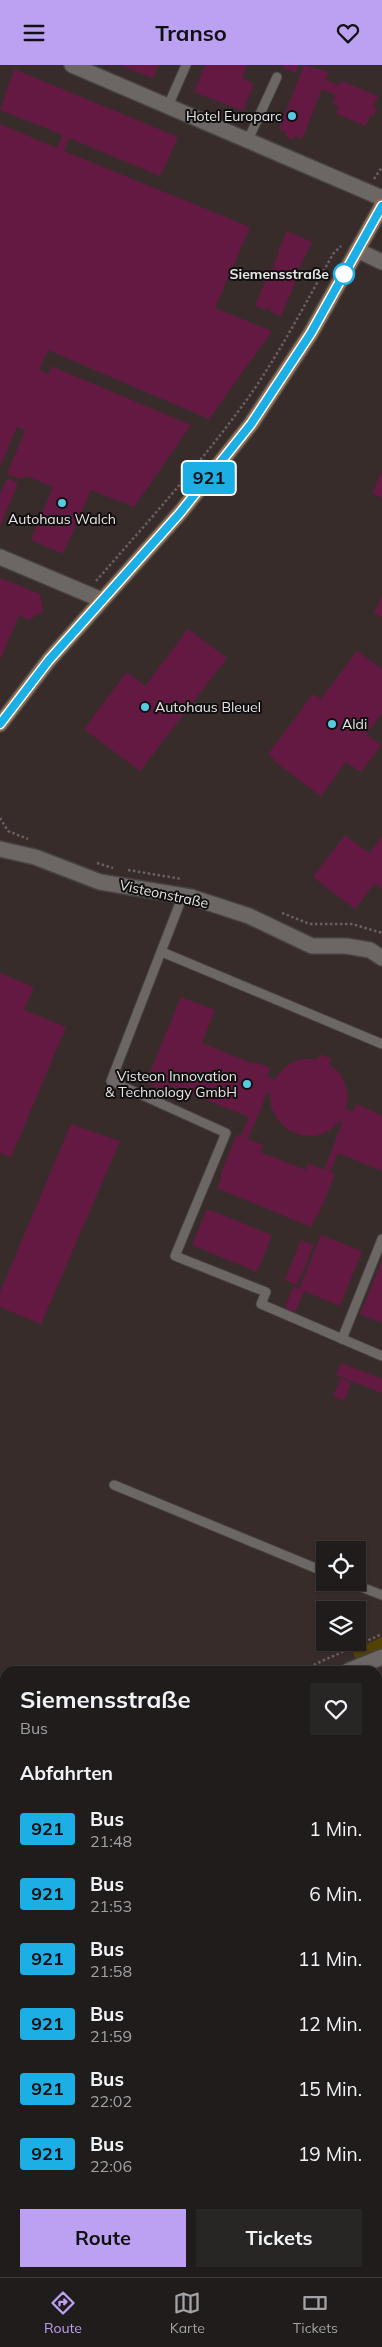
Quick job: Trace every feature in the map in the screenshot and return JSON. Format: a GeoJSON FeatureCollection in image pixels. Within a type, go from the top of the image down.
{"type":"FeatureCollection","features":[{"type":"Feature","properties":{"kind":"street"},"geometry":{"type":"LineString","coordinates":[[72,65],[94,69],[168,106],[382,198]]}},
{"type":"Feature","properties":{"kind":"street"},"geometry":{"type":"LineString","coordinates":[[0,724],[49,660],[180,513],[251,424],[311,333],[382,206]]}},
{"type":"Feature","properties":{"kind":"street"},"geometry":{"type":"LineString","coordinates":[[357,250],[382,262]]}},
{"type":"Feature","properties":{"kind":"street"},"geometry":{"type":"LineString","coordinates":[[0,557],[102,600]]}},
{"type":"Feature","properties":{"kind":"street","name":"Visteonstraße"},"geometry":{"type":"LineString","coordinates":[[0,849],[35,857],[100,882],[183,895],[249,916],[312,946],[346,946],[370,950],[382,958]]}},
{"type":"Feature","properties":{"kind":"street"},"geometry":{"type":"LineString","coordinates":[[360,1666],[382,1657]]}},
{"type":"Feature","properties":{"kind":"lane"},"geometry":{"type":"LineString","coordinates":[[168,106],[186,65]]}},
{"type":"Feature","properties":{"kind":"lane"},"geometry":{"type":"LineString","coordinates":[[248,141],[277,77]]}},
{"type":"Feature","properties":{"kind":"lane"},"geometry":{"type":"LineString","coordinates":[[183,895],[162,953],[110,1081],[226,1133],[175,1257],[266,1292],[262,1304],[382,1356]]}},
{"type":"Feature","properties":{"kind":"lane"},"geometry":{"type":"LineString","coordinates":[[162,953],[382,1044]]}},
{"type":"Feature","properties":{"kind":"lane"},"geometry":{"type":"LineString","coordinates":[[342,1339],[382,1239]]}},
{"type":"Feature","properties":{"kind":"lane"},"geometry":{"type":"LineString","coordinates":[[114,1485],[316,1568]]}},
{"type":"Feature","properties":{"kind":"lane"},"geometry":{"type":"LineString","coordinates":[[366,1589],[382,1595]]}},
{"type":"Feature","properties":{"kind":"path"},"geometry":{"type":"LineString","coordinates":[[366,191],[382,167]]}},
{"type":"Feature","properties":{"kind":"path"},"geometry":{"type":"LineString","coordinates":[[85,592],[176,491],[238,412],[291,328],[333,255],[343,243]]}},
{"type":"Feature","properties":{"kind":"path"},"geometry":{"type":"LineString","coordinates":[[311,1666],[382,1634]]}},
{"type":"Feature","properties":{"kind":"shaded area"},"geometry":{"type":"Polygon","coordinates":[[[0,65],[382,65],[382,1666],[0,1666],[0,65]]]}},
{"type":"Feature","properties":{"kind":"shaded area"},"geometry":{"type":"Polygon","coordinates":[[[382,1637],[382,1649],[357,1661],[352,1651],[366,1651],[366,1644],[382,1637]]]}},
{"type":"Feature","properties":{"kind":"building"},"geometry":{"type":"Polygon","coordinates":[[[120,65],[158,65],[153,78],[120,65]]]}},
{"type":"Feature","properties":{"kind":"building"},"geometry":{"type":"Polygon","coordinates":[[[205,65],[247,65],[242,78],[254,84],[243,111],[194,92],[205,65]]]}},
{"type":"Feature","properties":{"kind":"building"},"geometry":{"type":"Polygon","coordinates":[[[284,65],[299,65],[296,73],[283,68],[284,65]]]}},
{"type":"Feature","properties":{"kind":"building"},"geometry":{"type":"Polygon","coordinates":[[[304,65],[329,72],[325,80],[339,85],[341,81],[378,96],[373,107],[377,109],[374,116],[371,114],[365,126],[336,113],[339,107],[332,103],[336,95],[322,89],[302,139],[295,135],[293,140],[285,136],[286,132],[279,129],[304,65]]]}},
{"type":"Feature","properties":{"kind":"building"},"geometry":{"type":"Polygon","coordinates":[[[14,69],[178,137],[160,176],[69,138],[64,151],[250,227],[215,308],[272,331],[209,419],[48,350],[39,370],[49,374],[51,366],[191,425],[134,507],[91,490],[63,554],[31,540],[53,487],[27,476],[20,479],[7,474],[25,430],[17,427],[0,467],[0,124],[57,148],[63,135],[0,110],[14,69]]]}},
{"type":"Feature","properties":{"kind":"building"},"geometry":{"type":"Polygon","coordinates":[[[287,231],[312,242],[295,277],[297,278],[281,316],[270,312],[271,309],[267,308],[267,310],[255,306],[271,268],[273,269],[275,265],[273,264],[279,254],[277,254],[287,231]]]}},
{"type":"Feature","properties":{"kind":"building"},"geometry":{"type":"Polygon","coordinates":[[[382,471],[382,498],[372,493],[382,471]]]}},
{"type":"Feature","properties":{"kind":"building"},"geometry":{"type":"Polygon","coordinates":[[[7,478],[18,483],[0,527],[0,494],[7,478]]]}},
{"type":"Feature","properties":{"kind":"building"},"geometry":{"type":"Polygon","coordinates":[[[0,578],[40,594],[43,611],[29,620],[19,615],[0,660],[0,578]]]}},
{"type":"Feature","properties":{"kind":"building"},"geometry":{"type":"Polygon","coordinates":[[[382,596],[382,617],[374,613],[382,596]]]}},
{"type":"Feature","properties":{"kind":"building","name":"Autohaus Bleuel"},"geometry":{"type":"Polygon","coordinates":[[[188,629],[227,658],[140,771],[84,729],[127,672],[145,686],[188,629]]]}},
{"type":"Feature","properties":{"kind":"building","name":"Aldi"},"geometry":{"type":"Polygon","coordinates":[[[357,651],[382,669],[382,713],[366,734],[381,745],[361,772],[346,762],[321,796],[274,761],[275,759],[268,754],[313,694],[321,699],[357,651]]]}},
{"type":"Feature","properties":{"kind":"building"},"geometry":{"type":"Polygon","coordinates":[[[345,835],[369,853],[382,837],[382,889],[375,883],[355,909],[313,877],[345,835]]]}},
{"type":"Feature","properties":{"kind":"building"},"geometry":{"type":"Polygon","coordinates":[[[0,973],[34,987],[24,1010],[66,1027],[11,1157],[0,1153],[0,973]]]}},
{"type":"Feature","properties":{"kind":"building","name":"Visteon Innovation & Technology GmbH"},"geometry":{"type":"Polygon","coordinates":[[[181,997],[215,1010],[202,1043],[254,1064],[255,1062],[270,1068],[267,1077],[274,1080],[292,1062],[318,1059],[320,1054],[331,1059],[329,1064],[339,1072],[345,1084],[348,1097],[346,1109],[353,1112],[357,1104],[382,1116],[382,1171],[338,1153],[330,1172],[335,1174],[318,1216],[316,1215],[311,1227],[217,1188],[237,1134],[241,1136],[249,1117],[168,1085],[165,1091],[149,1084],[152,1079],[148,1077],[181,997]],[[267,1093],[248,1139],[263,1145],[260,1152],[306,1170],[308,1163],[324,1170],[342,1123],[340,1121],[329,1131],[315,1136],[301,1135],[288,1130],[278,1120],[271,1107],[270,1093],[267,1093]]]}},
{"type":"Feature","properties":{"kind":"building"},"geometry":{"type":"Polygon","coordinates":[[[71,1124],[120,1141],[41,1324],[0,1307],[0,1292],[71,1124]]]}},
{"type":"Feature","properties":{"kind":"building"},"geometry":{"type":"Polygon","coordinates":[[[207,1209],[272,1235],[257,1272],[192,1245],[207,1209]]]}},
{"type":"Feature","properties":{"kind":"building"},"geometry":{"type":"Polygon","coordinates":[[[321,1235],[362,1251],[340,1306],[304,1291],[295,1312],[285,1308],[293,1287],[299,1289],[321,1235]]]}},
{"type":"Feature","properties":{"kind":"building"},"geometry":{"type":"Polygon","coordinates":[[[301,1240],[314,1245],[297,1285],[285,1280],[301,1240]]]}},
{"type":"Feature","properties":{"kind":"building"},"geometry":{"type":"Polygon","coordinates":[[[382,1261],[382,1323],[360,1314],[382,1261]]]}},
{"type":"Feature","properties":{"kind":"building"},"geometry":{"type":"Polygon","coordinates":[[[341,1363],[382,1379],[382,1393],[336,1375],[341,1363]]]}},
{"type":"Feature","properties":{"kind":"building"},"geometry":{"type":"Polygon","coordinates":[[[341,1378],[351,1383],[344,1401],[333,1396],[341,1378]]]}},
{"type":"Feature","properties":{"kind":"bus line","name":"921"},"geometry":{"type":"LineString","coordinates":[[0,724],[49,660],[180,513],[251,424],[311,333],[382,206]]}},
{"type":"Feature","properties":{"kind":"place","name":"Hotel Europarc"},"geometry":{"type":"Point","coordinates":[292,116]}},
{"type":"Feature","properties":{"kind":"place","name":"Siemensstraße"},"geometry":{"type":"Point","coordinates":[344,274]}},
{"type":"Feature","properties":{"kind":"place","name":"Autohaus Walch"},"geometry":{"type":"Point","coordinates":[62,503]}},
{"type":"Feature","properties":{"kind":"place","name":"Autohaus Bleuel"},"geometry":{"type":"Point","coordinates":[145,707]}},
{"type":"Feature","properties":{"kind":"place","name":"Aldi"},"geometry":{"type":"Point","coordinates":[332,724]}},
{"type":"Feature","properties":{"kind":"place","name":"Visteon Innovation & Technology GmbH"},"geometry":{"type":"Point","coordinates":[247,1084]}}]}
